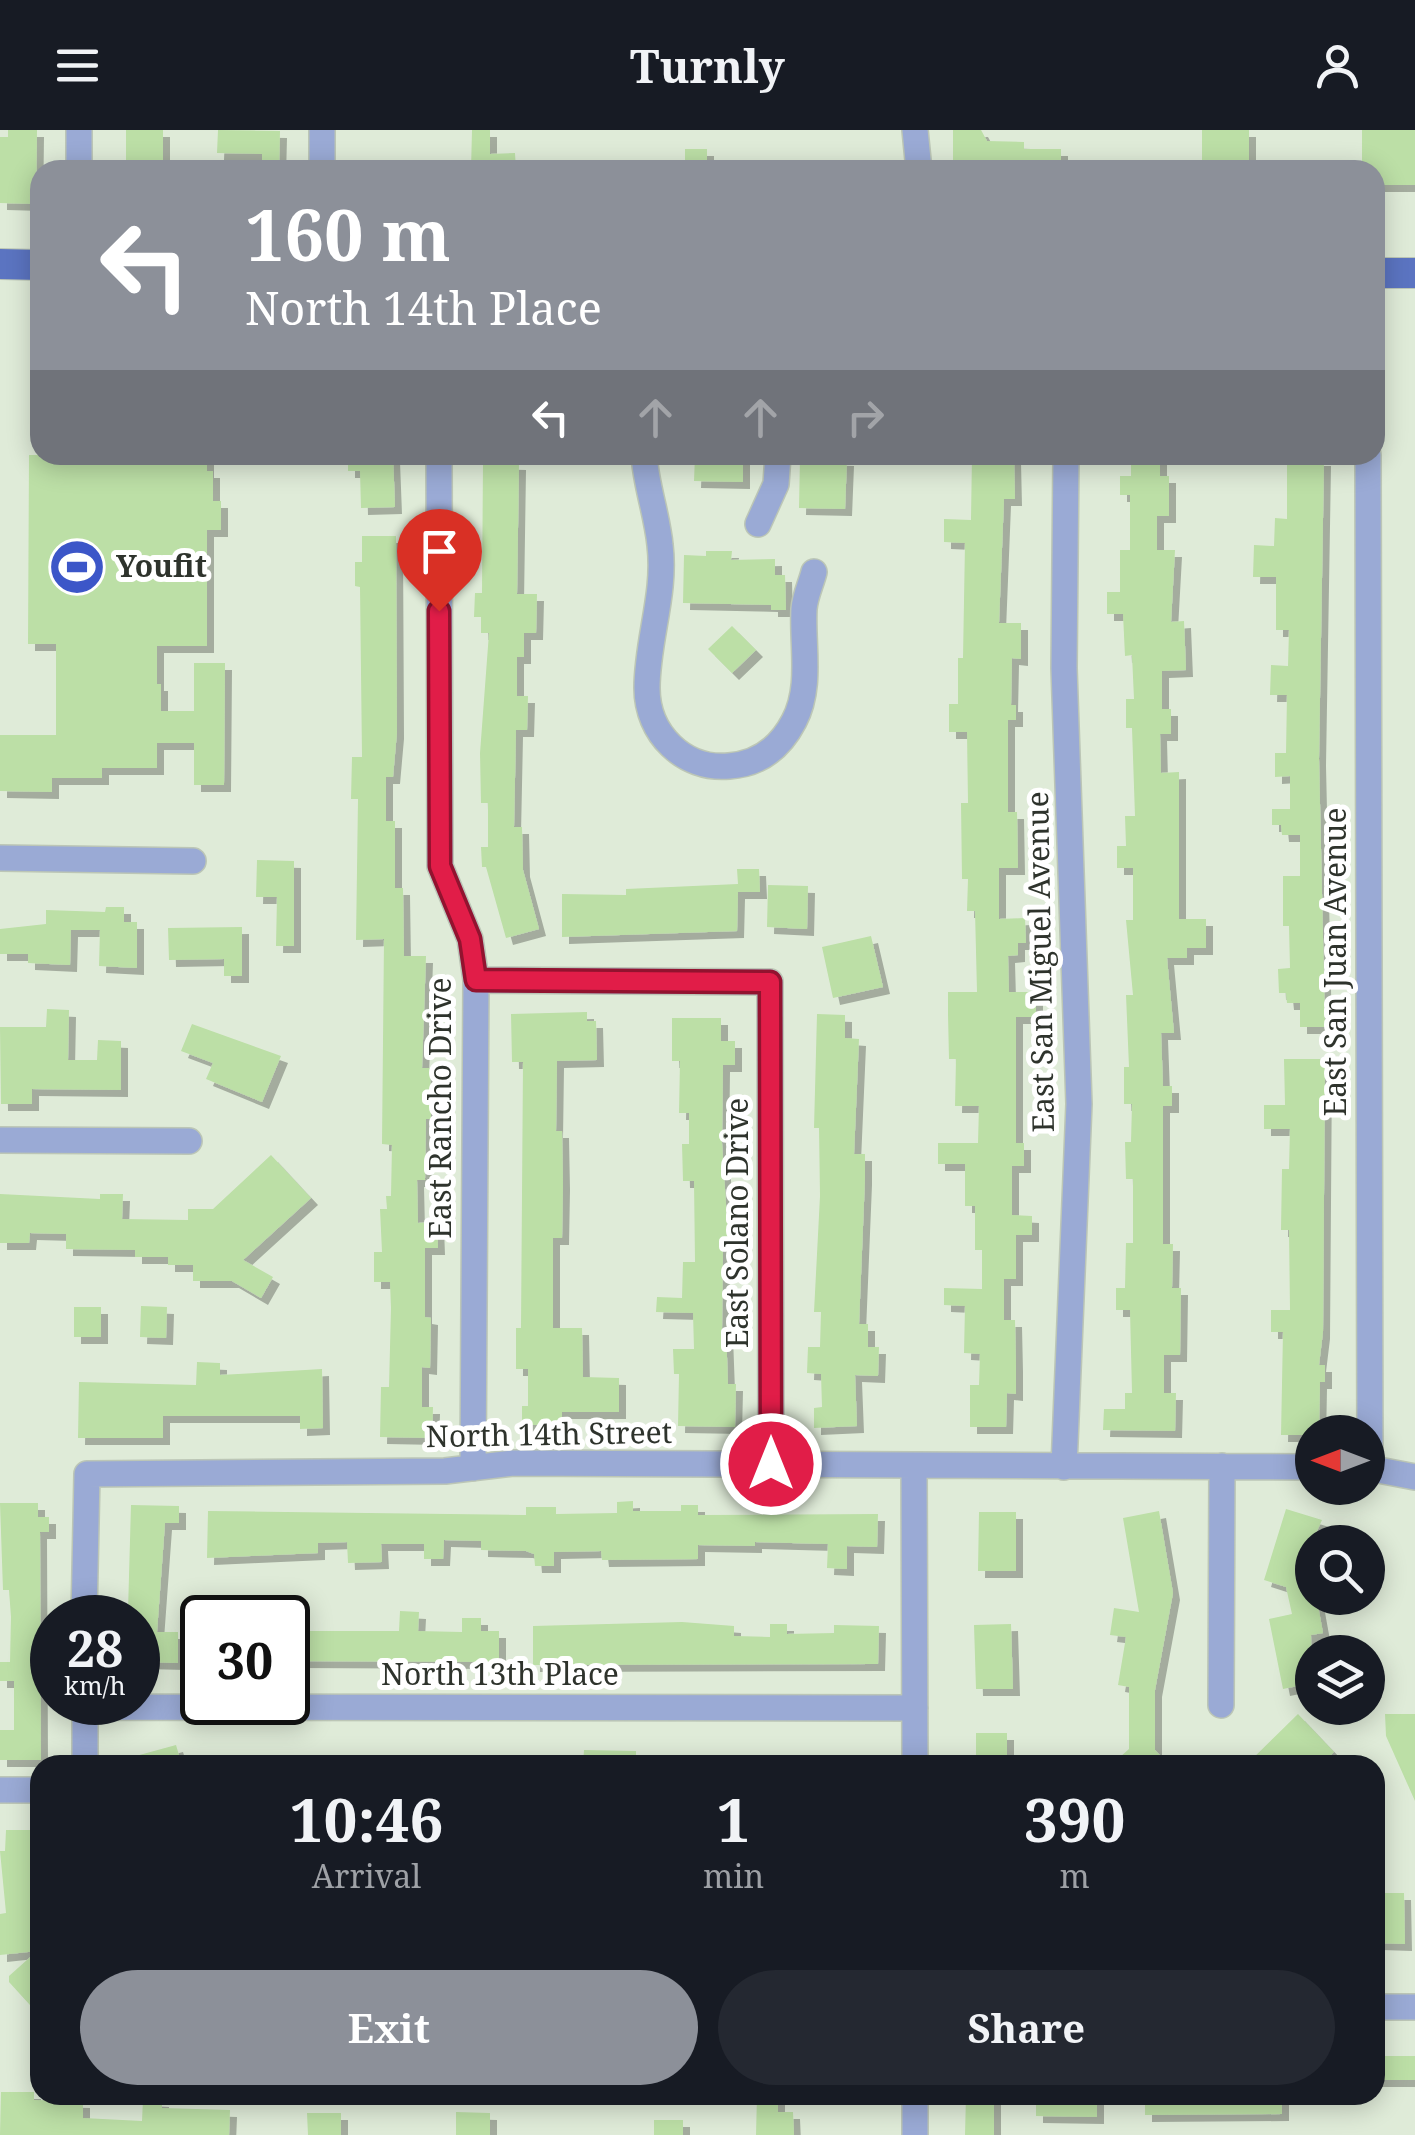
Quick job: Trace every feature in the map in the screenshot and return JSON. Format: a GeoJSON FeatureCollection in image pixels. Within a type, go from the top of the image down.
{"type":"FeatureCollection","features":[{"type":"Feature","properties":{"kind":"main road"},"geometry":{"type":"LineString","coordinates":[[0,264],[30,265]]}},
{"type":"Feature","properties":{"kind":"main road"},"geometry":{"type":"LineString","coordinates":[[1385,273],[1415,273]]}},
{"type":"Feature","properties":{"kind":"street"},"geometry":{"type":"LineString","coordinates":[[79,130],[79,160]]}},
{"type":"Feature","properties":{"kind":"street"},"geometry":{"type":"LineString","coordinates":[[322,130],[322,160]]}},
{"type":"Feature","properties":{"kind":"street"},"geometry":{"type":"LineString","coordinates":[[915,130],[918,160]]}},
{"type":"Feature","properties":{"kind":"street","name":"East Rancho Drive"},"geometry":{"type":"LineString","coordinates":[[438,465],[440,866],[470,939],[476,980],[472,1468]]}},
{"type":"Feature","properties":{"kind":"street"},"geometry":{"type":"LineString","coordinates":[[646,465],[660,544],[658,628],[647,689],[655,726],[675,750],[697,765],[752,764],[772,750],[794,721],[804,688],[804,604],[814,572]]}},
{"type":"Feature","properties":{"kind":"street"},"geometry":{"type":"LineString","coordinates":[[758,524],[776,484],[777,465]]}},
{"type":"Feature","properties":{"kind":"street","name":"East San Miguel Avenue"},"geometry":{"type":"LineString","coordinates":[[1064,1467],[1079,1104],[1064,668],[1066,465]]}},
{"type":"Feature","properties":{"kind":"street","name":"East San Juan Avenue"},"geometry":{"type":"LineString","coordinates":[[1368,465],[1369,1415]]}},
{"type":"Feature","properties":{"kind":"street"},"geometry":{"type":"LineString","coordinates":[[0,858],[193,860]]}},
{"type":"Feature","properties":{"kind":"street","name":"East Solano Drive"},"geometry":{"type":"LineString","coordinates":[[476,980],[770,982],[771,1464]]}},
{"type":"Feature","properties":{"kind":"street"},"geometry":{"type":"LineString","coordinates":[[0,1140],[189,1141]]}},
{"type":"Feature","properties":{"kind":"street","name":"North 14th Street"},"geometry":{"type":"LineString","coordinates":[[85,1595],[88,1474],[472,1468],[512,1463],[1295,1468]]}},
{"type":"Feature","properties":{"kind":"street"},"geometry":{"type":"LineString","coordinates":[[914,1466],[915,1755]]}},
{"type":"Feature","properties":{"kind":"street"},"geometry":{"type":"LineString","coordinates":[[1221,1705],[1222,1466]]}},
{"type":"Feature","properties":{"kind":"street"},"geometry":{"type":"LineString","coordinates":[[1385,1471],[1415,1477]]}},
{"type":"Feature","properties":{"kind":"street","name":"North 13th Place"},"geometry":{"type":"LineString","coordinates":[[160,1705],[915,1708]]}},
{"type":"Feature","properties":{"kind":"street"},"geometry":{"type":"LineString","coordinates":[[85,1725],[85,1755]]}},
{"type":"Feature","properties":{"kind":"street"},"geometry":{"type":"LineString","coordinates":[[0,1790],[30,1790]]}},
{"type":"Feature","properties":{"kind":"street"},"geometry":{"type":"LineString","coordinates":[[1385,2007],[1415,2007]]}},
{"type":"Feature","properties":{"kind":"street"},"geometry":{"type":"LineString","coordinates":[[915,2105],[915,2135]]}},
{"type":"Feature","properties":{"kind":"building"},"geometry":{"type":"Polygon","coordinates":[[[8,130],[37,130],[37,160],[30,160],[30,204],[0,203],[0,137],[8,137],[8,130]]]}},
{"type":"Feature","properties":{"kind":"building"},"geometry":{"type":"Polygon","coordinates":[[[126,130],[163,130],[163,160],[126,160],[126,130]]]}},
{"type":"Feature","properties":{"kind":"building"},"geometry":{"type":"Polygon","coordinates":[[[218,130],[280,131],[279,160],[262,160],[262,154],[217,153],[218,130]]]}},
{"type":"Feature","properties":{"kind":"building"},"geometry":{"type":"Polygon","coordinates":[[[472,130],[490,130],[490,154],[515,153],[515,160],[471,160],[472,130]]]}},
{"type":"Feature","properties":{"kind":"building"},"geometry":{"type":"Polygon","coordinates":[[[953,130],[981,130],[987,141],[1024,142],[1024,149],[1061,149],[1061,160],[953,160],[953,130]]]}},
{"type":"Feature","properties":{"kind":"building"},"geometry":{"type":"Polygon","coordinates":[[[1202,130],[1249,130],[1249,160],[1202,160],[1202,130]]]}},
{"type":"Feature","properties":{"kind":"building"},"geometry":{"type":"Polygon","coordinates":[[[1362,130],[1415,130],[1415,185],[1385,185],[1385,160],[1362,160],[1362,130]]]}},
{"type":"Feature","properties":{"kind":"building"},"geometry":{"type":"Polygon","coordinates":[[[685,149],[707,149],[707,160],[685,160],[685,149]]]}},
{"type":"Feature","properties":{"kind":"building"},"geometry":{"type":"Polygon","coordinates":[[[29,455],[30,465],[207,465],[207,471],[213,471],[213,501],[221,501],[221,530],[207,530],[207,646],[157,646],[157,684],[161,684],[161,711],[194,711],[194,663],[225,663],[224,785],[194,785],[194,743],[157,743],[157,768],[102,768],[102,778],[52,778],[52,792],[0,791],[0,735],[56,735],[56,644],[28,644],[29,455]]]}},
{"type":"Feature","properties":{"kind":"building"},"geometry":{"type":"Polygon","coordinates":[[[348,465],[393,465],[395,507],[361,508],[360,471],[348,471],[348,465]]]}},
{"type":"Feature","properties":{"kind":"building"},"geometry":{"type":"Polygon","coordinates":[[[483,465],[519,465],[517,594],[537,594],[536,633],[524,633],[524,657],[517,657],[517,696],[528,696],[527,730],[516,730],[514,827],[522,827],[523,870],[539,929],[506,938],[486,867],[482,867],[481,847],[488,847],[488,803],[481,803],[480,753],[489,633],[481,633],[481,617],[474,617],[475,593],[482,593],[483,465]]]}},
{"type":"Feature","properties":{"kind":"building"},"geometry":{"type":"Polygon","coordinates":[[[695,465],[743,465],[743,482],[694,481],[695,465]]]}},
{"type":"Feature","properties":{"kind":"building"},"geometry":{"type":"Polygon","coordinates":[[[800,465],[847,465],[845,509],[799,508],[800,465]]]}},
{"type":"Feature","properties":{"kind":"building"},"geometry":{"type":"Polygon","coordinates":[[[972,465],[1014,465],[1015,499],[1004,499],[999,623],[1021,623],[1021,659],[1012,658],[1011,705],[1016,705],[1016,720],[1008,720],[1008,812],[1017,812],[1018,868],[999,868],[999,919],[1025,918],[1026,943],[1018,943],[1018,955],[1008,956],[1009,992],[1036,992],[1036,1017],[1016,1017],[1016,1143],[1024,1143],[1024,1166],[1012,1166],[1012,1215],[1032,1216],[1032,1235],[1016,1235],[1016,1279],[1004,1279],[1004,1320],[1015,1320],[1016,1365],[1016,1394],[1007,1393],[1006,1427],[970,1427],[970,1385],[979,1385],[980,1354],[964,1353],[965,1306],[944,1305],[944,1288],[982,1289],[982,1250],[975,1250],[975,1206],[965,1206],[965,1164],[938,1164],[938,1143],[978,1143],[979,1106],[955,1106],[956,1059],[949,1059],[948,1014],[948,992],[977,992],[975,911],[967,911],[968,879],[962,879],[961,803],[968,803],[967,732],[949,732],[949,704],[958,704],[958,658],[963,658],[965,543],[944,542],[944,519],[971,520],[972,465]]]}},
{"type":"Feature","properties":{"kind":"building"},"geometry":{"type":"Polygon","coordinates":[[[1131,465],[1160,465],[1160,476],[1169,476],[1169,516],[1157,516],[1157,550],[1175,550],[1171,622],[1184,621],[1186,670],[1162,671],[1162,709],[1171,709],[1171,734],[1160,734],[1161,773],[1179,772],[1179,919],[1206,919],[1206,948],[1187,948],[1187,958],[1167,958],[1174,1033],[1161,1033],[1163,1086],[1172,1086],[1172,1106],[1163,1106],[1163,1244],[1173,1244],[1172,1288],[1181,1288],[1180,1355],[1164,1355],[1164,1393],[1176,1393],[1175,1431],[1103,1430],[1104,1409],[1125,1409],[1125,1393],[1132,1393],[1130,1310],[1116,1310],[1116,1288],[1125,1288],[1126,1243],[1133,1243],[1133,1179],[1126,1179],[1125,1142],[1131,1142],[1132,1104],[1124,1104],[1124,1067],[1129,1067],[1126,995],[1133,995],[1126,920],[1133,920],[1133,868],[1117,868],[1117,846],[1126,846],[1125,816],[1135,816],[1132,728],[1126,728],[1126,699],[1134,699],[1132,655],[1125,656],[1123,614],[1107,614],[1107,592],[1120,592],[1120,550],[1130,550],[1130,495],[1120,495],[1120,476],[1131,476],[1131,465]]]}},
{"type":"Feature","properties":{"kind":"building"},"geometry":{"type":"Polygon","coordinates":[[[1287,465],[1324,465],[1319,759],[1325,1027],[1300,1027],[1300,1003],[1287,1003],[1286,993],[1279,993],[1278,969],[1290,968],[1289,926],[1283,926],[1283,876],[1300,876],[1300,835],[1282,835],[1281,825],[1272,825],[1272,809],[1290,809],[1290,776],[1275,777],[1275,753],[1286,753],[1287,695],[1270,695],[1271,665],[1288,666],[1289,630],[1276,630],[1276,577],[1253,577],[1254,545],[1274,546],[1275,518],[1287,519],[1287,465]]]}},
{"type":"Feature","properties":{"kind":"building"},"geometry":{"type":"Polygon","coordinates":[[[362,536],[396,536],[397,732],[393,777],[386,777],[386,821],[395,821],[395,888],[403,888],[404,956],[426,956],[422,1068],[430,1068],[431,1119],[426,1119],[425,1180],[417,1180],[418,1223],[437,1222],[438,1248],[425,1248],[425,1317],[431,1318],[430,1368],[422,1367],[422,1407],[433,1407],[432,1438],[380,1437],[381,1387],[389,1387],[391,1308],[390,1282],[374,1282],[374,1252],[382,1252],[380,1209],[387,1209],[386,1196],[391,1196],[392,1145],[382,1144],[384,939],[356,940],[358,799],[351,799],[352,757],[362,757],[360,587],[355,586],[355,562],[362,562],[362,536]]]}},
{"type":"Feature","properties":{"kind":"building"},"geometry":{"type":"Polygon","coordinates":[[[706,551],[732,551],[731,560],[775,559],[775,575],[785,575],[786,610],[771,610],[771,605],[683,603],[684,555],[706,556],[706,551]]]}},
{"type":"Feature","properties":{"kind":"building"},"geometry":{"type":"Polygon","coordinates":[[[732,626],[756,650],[732,673],[708,649],[732,626]]]}},
{"type":"Feature","properties":{"kind":"building"},"geometry":{"type":"Polygon","coordinates":[[[257,860],[294,861],[294,946],[276,946],[277,897],[256,897],[257,860]]]}},
{"type":"Feature","properties":{"kind":"building"},"geometry":{"type":"Polygon","coordinates":[[[737,869],[759,869],[760,892],[738,892],[737,931],[562,937],[562,894],[626,895],[626,889],[738,884],[737,869]]]}},
{"type":"Feature","properties":{"kind":"building"},"geometry":{"type":"Polygon","coordinates":[[[768,885],[808,886],[807,929],[767,927],[768,885]]]}},
{"type":"Feature","properties":{"kind":"building"},"geometry":{"type":"Polygon","coordinates":[[[106,907],[124,907],[124,922],[137,922],[137,968],[99,966],[100,930],[71,930],[70,965],[28,963],[28,954],[0,954],[0,929],[46,924],[46,910],[105,912],[106,907]]]}},
{"type":"Feature","properties":{"kind":"building"},"geometry":{"type":"Polygon","coordinates":[[[242,927],[242,976],[224,976],[224,959],[169,960],[168,928],[242,927]]]}},
{"type":"Feature","properties":{"kind":"building"},"geometry":{"type":"Polygon","coordinates":[[[871,936],[883,987],[833,998],[822,947],[871,936]]]}},
{"type":"Feature","properties":{"kind":"building"},"geometry":{"type":"Polygon","coordinates":[[[47,1009],[69,1010],[68,1060],[97,1060],[98,1040],[121,1041],[121,1090],[32,1089],[32,1104],[1,1104],[0,1027],[46,1027],[47,1009]]]}},
{"type":"Feature","properties":{"kind":"building"},"geometry":{"type":"Polygon","coordinates":[[[587,1012],[587,1021],[596,1021],[597,1060],[557,1061],[556,1131],[562,1131],[563,1183],[562,1238],[553,1238],[553,1328],[582,1328],[583,1377],[619,1378],[619,1412],[562,1412],[562,1425],[522,1425],[522,1406],[528,1406],[528,1369],[516,1369],[516,1328],[521,1328],[523,1062],[512,1062],[511,1014],[587,1012]]]}},
{"type":"Feature","properties":{"kind":"building"},"geometry":{"type":"Polygon","coordinates":[[[817,1014],[845,1015],[845,1038],[859,1039],[854,1154],[865,1154],[865,1178],[859,1324],[868,1324],[868,1347],[879,1347],[878,1376],[855,1375],[857,1426],[814,1428],[814,1408],[822,1407],[821,1374],[807,1373],[808,1347],[820,1347],[821,1312],[814,1312],[820,1196],[819,1128],[814,1128],[817,1014]]]}},
{"type":"Feature","properties":{"kind":"building"},"geometry":{"type":"Polygon","coordinates":[[[672,1018],[721,1018],[721,1041],[735,1041],[735,1065],[723,1065],[722,1143],[729,1250],[723,1250],[722,1330],[726,1330],[728,1384],[736,1384],[735,1427],[678,1426],[679,1374],[674,1374],[673,1349],[694,1349],[693,1313],[656,1312],[657,1297],[682,1298],[683,1262],[695,1262],[694,1181],[683,1181],[682,1144],[689,1144],[689,1113],[679,1113],[680,1061],[672,1061],[672,1018]]]}},
{"type":"Feature","properties":{"kind":"building"},"geometry":{"type":"Polygon","coordinates":[[[192,1024],[281,1056],[262,1102],[206,1079],[213,1063],[181,1051],[192,1024]]]}},
{"type":"Feature","properties":{"kind":"building"},"geometry":{"type":"Polygon","coordinates":[[[1284,1059],[1325,1059],[1323,1332],[1319,1365],[1325,1365],[1325,1382],[1320,1382],[1319,1415],[1295,1415],[1295,1435],[1281,1435],[1283,1332],[1271,1332],[1271,1310],[1290,1310],[1289,1230],[1281,1230],[1282,1169],[1289,1169],[1290,1129],[1264,1129],[1264,1105],[1285,1105],[1284,1059]]]}},
{"type":"Feature","properties":{"kind":"building"},"geometry":{"type":"Polygon","coordinates":[[[271,1155],[311,1198],[243,1260],[273,1277],[261,1298],[232,1281],[193,1281],[193,1265],[168,1265],[168,1257],[135,1257],[135,1250],[66,1249],[66,1234],[30,1233],[29,1243],[0,1243],[0,1194],[100,1199],[100,1194],[123,1194],[122,1219],[188,1220],[188,1209],[213,1209],[271,1155]]]}},
{"type":"Feature","properties":{"kind":"building"},"geometry":{"type":"Polygon","coordinates":[[[141,1306],[167,1307],[166,1338],[140,1337],[141,1306]]]}},
{"type":"Feature","properties":{"kind":"building"},"geometry":{"type":"Polygon","coordinates":[[[74,1307],[101,1307],[101,1337],[74,1337],[74,1307]]]}},
{"type":"Feature","properties":{"kind":"building"},"geometry":{"type":"Polygon","coordinates":[[[197,1362],[220,1363],[220,1375],[322,1369],[323,1428],[300,1429],[300,1416],[163,1416],[163,1438],[78,1438],[79,1382],[196,1385],[197,1362]]]}},
{"type":"Feature","properties":{"kind":"building"},"geometry":{"type":"Polygon","coordinates":[[[633,1501],[633,1511],[681,1511],[681,1505],[698,1505],[698,1515],[878,1514],[877,1547],[847,1546],[847,1569],[827,1568],[828,1544],[755,1542],[755,1546],[698,1545],[698,1559],[602,1560],[601,1551],[554,1552],[554,1566],[535,1566],[534,1554],[526,1551],[481,1550],[481,1541],[444,1540],[443,1559],[424,1559],[424,1544],[381,1544],[382,1562],[348,1563],[347,1542],[318,1543],[318,1553],[207,1558],[208,1511],[526,1515],[526,1507],[556,1507],[556,1514],[617,1513],[617,1502],[633,1501]]]}},
{"type":"Feature","properties":{"kind":"building"},"geometry":{"type":"Polygon","coordinates":[[[0,1503],[38,1503],[38,1517],[49,1517],[49,1532],[40,1532],[40,1595],[30,1595],[30,1725],[41,1725],[41,1755],[30,1755],[30,1760],[0,1760],[0,1730],[14,1730],[14,1681],[0,1681],[0,1662],[10,1662],[9,1590],[3,1590],[0,1503]]]}},
{"type":"Feature","properties":{"kind":"building"},"geometry":{"type":"Polygon","coordinates":[[[131,1505],[179,1506],[179,1523],[165,1523],[160,1595],[128,1595],[131,1505]]]}},
{"type":"Feature","properties":{"kind":"building"},"geometry":{"type":"Polygon","coordinates":[[[1286,1509],[1322,1520],[1320,1525],[1295,1525],[1295,1615],[1320,1615],[1323,1633],[1295,1635],[1295,1687],[1283,1689],[1269,1619],[1292,1614],[1286,1587],[1264,1580],[1286,1509]]]}},
{"type":"Feature","properties":{"kind":"building"},"geometry":{"type":"Polygon","coordinates":[[[1159,1511],[1173,1593],[1155,1690],[1155,1750],[1160,1755],[1122,1755],[1129,1749],[1129,1687],[1118,1685],[1126,1637],[1110,1635],[1114,1608],[1139,1612],[1123,1518],[1159,1511]]]}},
{"type":"Feature","properties":{"kind":"building"},"geometry":{"type":"Polygon","coordinates":[[[979,1512],[1016,1512],[1016,1571],[978,1571],[979,1512]]]}},
{"type":"Feature","properties":{"kind":"building"},"geometry":{"type":"Polygon","coordinates":[[[400,1611],[419,1612],[418,1631],[462,1632],[462,1618],[481,1618],[481,1631],[499,1631],[499,1662],[310,1661],[310,1631],[399,1631],[400,1611]]]}},
{"type":"Feature","properties":{"kind":"building"},"geometry":{"type":"Polygon","coordinates":[[[682,1622],[734,1626],[734,1636],[770,1637],[770,1624],[787,1624],[787,1634],[834,1633],[834,1625],[879,1626],[878,1664],[533,1665],[533,1626],[682,1622]]]}},
{"type":"Feature","properties":{"kind":"building"},"geometry":{"type":"Polygon","coordinates":[[[1011,1624],[1013,1689],[976,1689],[974,1625],[1011,1624]]]}},
{"type":"Feature","properties":{"kind":"building"},"geometry":{"type":"Polygon","coordinates":[[[160,1632],[178,1632],[178,1663],[160,1663],[160,1632]]]}},
{"type":"Feature","properties":{"kind":"building"},"geometry":{"type":"Polygon","coordinates":[[[1385,1714],[1415,1714],[1415,1801],[1386,1736],[1385,1714]]]}},
{"type":"Feature","properties":{"kind":"building"},"geometry":{"type":"Polygon","coordinates":[[[1295,1717],[1295,1725],[1308,1725],[1334,1752],[1256,1755],[1295,1717]]]}},
{"type":"Feature","properties":{"kind":"building"},"geometry":{"type":"Polygon","coordinates":[[[976,1733],[1007,1733],[1007,1755],[976,1755],[976,1733]]]}},
{"type":"Feature","properties":{"kind":"building"},"geometry":{"type":"Polygon","coordinates":[[[176,1745],[179,1755],[139,1755],[176,1745]]]}},
{"type":"Feature","properties":{"kind":"building"},"geometry":{"type":"Polygon","coordinates":[[[584,1750],[636,1751],[636,1755],[584,1755],[584,1750]]]}},
{"type":"Feature","properties":{"kind":"building"},"geometry":{"type":"Polygon","coordinates":[[[6,1830],[30,1830],[30,1952],[0,1955],[0,1914],[6,1913],[0,1851],[5,1851],[6,1830]]]}},
{"type":"Feature","properties":{"kind":"building"},"geometry":{"type":"Polygon","coordinates":[[[1385,1893],[1404,1893],[1405,1944],[1385,1943],[1385,1893]]]}},
{"type":"Feature","properties":{"kind":"building"},"geometry":{"type":"Polygon","coordinates":[[[30,1957],[30,2005],[9,1982],[9,1976],[30,1957]]]}},
{"type":"Feature","properties":{"kind":"building"},"geometry":{"type":"Polygon","coordinates":[[[1385,2056],[1415,2056],[1415,2080],[1385,2080],[1385,2056]]]}},
{"type":"Feature","properties":{"kind":"building"},"geometry":{"type":"Polygon","coordinates":[[[1,2092],[30,2092],[30,2105],[83,2105],[83,2118],[142,2121],[143,2105],[230,2110],[229,2135],[0,2135],[1,2092]]]}},
{"type":"Feature","properties":{"kind":"building"},"geometry":{"type":"Polygon","coordinates":[[[757,2105],[778,2105],[778,2112],[793,2112],[794,2135],[756,2135],[757,2105]]]}},
{"type":"Feature","properties":{"kind":"building"},"geometry":{"type":"Polygon","coordinates":[[[966,2105],[994,2105],[994,2135],[965,2135],[966,2105]]]}},
{"type":"Feature","properties":{"kind":"building"},"geometry":{"type":"Polygon","coordinates":[[[1036,2105],[1097,2105],[1097,2117],[1036,2116],[1036,2105]]]}},
{"type":"Feature","properties":{"kind":"building"},"geometry":{"type":"Polygon","coordinates":[[[1145,2105],[1282,2105],[1282,2114],[1145,2115],[1145,2105]]]}},
{"type":"Feature","properties":{"kind":"building"},"geometry":{"type":"Polygon","coordinates":[[[456,2112],[490,2113],[490,2135],[456,2135],[456,2112]]]}},
{"type":"Feature","properties":{"kind":"building"},"geometry":{"type":"Polygon","coordinates":[[[307,2113],[341,2113],[341,2135],[308,2135],[307,2113]]]}},
{"type":"Feature","properties":{"kind":"building"},"geometry":{"type":"Polygon","coordinates":[[[654,2120],[683,2120],[683,2135],[654,2135],[654,2120]]]}},
{"type":"Feature","properties":{"kind":"place","name":"Youfit"},"geometry":{"type":"Point","coordinates":[77,567]}},
{"type":"Feature","properties":{"kind":"route"},"geometry":{"type":"LineString","coordinates":[[439,611],[440,866],[470,939],[476,980],[770,982],[771,1464]]}}]}
